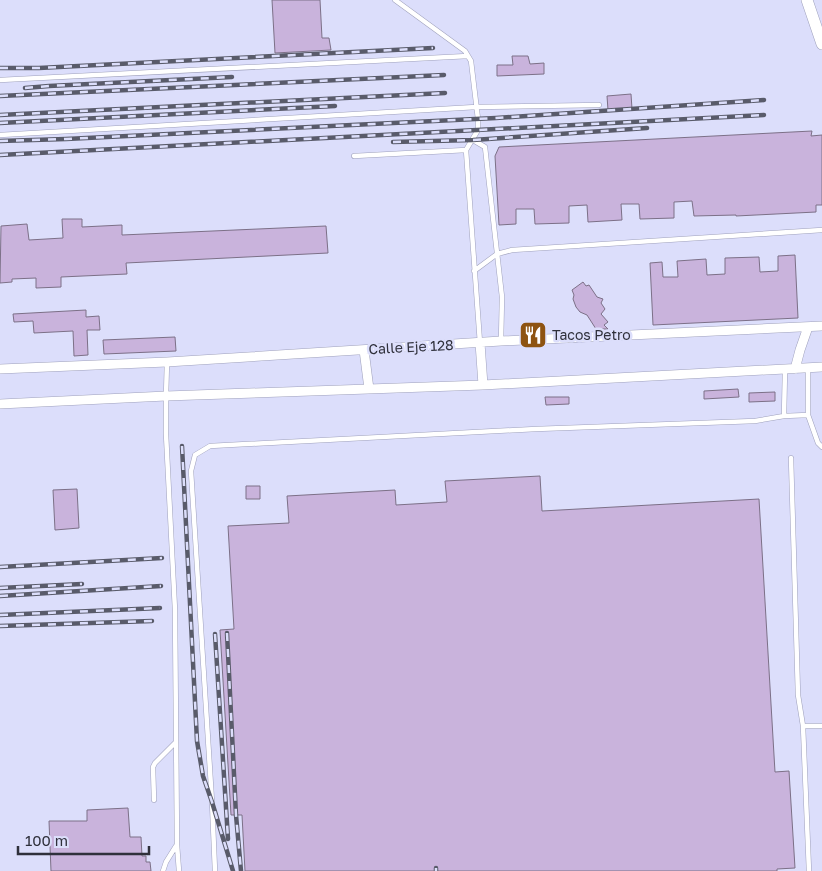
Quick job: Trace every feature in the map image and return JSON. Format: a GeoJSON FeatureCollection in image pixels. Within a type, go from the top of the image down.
{"type":"FeatureCollection","features":[{"type":"Feature","properties":{"kind":"street"},"geometry":{"type":"LineString","coordinates":[[809,1],[822,44]]}},
{"type":"Feature","properties":{"kind":"street","name":"Calle Eje 128"},"geometry":{"type":"LineString","coordinates":[[0,369],[168,362],[480,342],[822,326]]}},
{"type":"Feature","properties":{"kind":"street"},"geometry":{"type":"LineString","coordinates":[[795,369],[808,327]]}},
{"type":"Feature","properties":{"kind":"street"},"geometry":{"type":"LineString","coordinates":[[480,342],[483,385]]}},
{"type":"Feature","properties":{"kind":"street"},"geometry":{"type":"LineString","coordinates":[[364,350],[369,389]]}},
{"type":"Feature","properties":{"kind":"street"},"geometry":{"type":"LineString","coordinates":[[0,404],[483,385],[822,367]]}},
{"type":"Feature","properties":{"kind":"lane"},"geometry":{"type":"LineString","coordinates":[[396,0],[465,51],[471,60],[478,130],[466,150],[480,342]]}},
{"type":"Feature","properties":{"kind":"lane"},"geometry":{"type":"LineString","coordinates":[[0,80],[468,56]]}},
{"type":"Feature","properties":{"kind":"lane"},"geometry":{"type":"LineString","coordinates":[[0,135],[476,107],[599,105]]}},
{"type":"Feature","properties":{"kind":"lane"},"geometry":{"type":"LineString","coordinates":[[473,140],[485,147],[502,297],[501,341]]}},
{"type":"Feature","properties":{"kind":"lane"},"geometry":{"type":"LineString","coordinates":[[354,156],[466,150]]}},
{"type":"Feature","properties":{"kind":"lane"},"geometry":{"type":"LineString","coordinates":[[474,270],[497,254],[512,250],[822,230]]}},
{"type":"Feature","properties":{"kind":"lane"},"geometry":{"type":"LineString","coordinates":[[168,362],[166,434],[175,610],[177,845],[179,871]]}},
{"type":"Feature","properties":{"kind":"lane"},"geometry":{"type":"LineString","coordinates":[[808,368],[808,415],[818,443],[822,447]]}},
{"type":"Feature","properties":{"kind":"lane"},"geometry":{"type":"LineString","coordinates":[[784,416],[785,370]]}},
{"type":"Feature","properties":{"kind":"lane"},"geometry":{"type":"LineString","coordinates":[[215,871],[191,471],[195,455],[210,446],[536,429],[755,421],[784,416],[808,415]]}},
{"type":"Feature","properties":{"kind":"lane"},"geometry":{"type":"LineString","coordinates":[[791,458],[798,695],[803,726],[809,871]]}},
{"type":"Feature","properties":{"kind":"lane"},"geometry":{"type":"LineString","coordinates":[[803,726],[822,726]]}},
{"type":"Feature","properties":{"kind":"lane"},"geometry":{"type":"LineString","coordinates":[[154,800],[153,767],[176,742]]}},
{"type":"Feature","properties":{"kind":"lane"},"geometry":{"type":"LineString","coordinates":[[163,871],[166,862],[177,845]]}},
{"type":"Feature","properties":{"kind":"building"},"geometry":{"type":"Polygon","coordinates":[[[272,0],[320,0],[322,38],[329,38],[331,50],[275,53],[272,0]]]}},
{"type":"Feature","properties":{"kind":"building"},"geometry":{"type":"Polygon","coordinates":[[[512,56],[528,56],[530,64],[544,63],[544,74],[497,76],[497,65],[513,65],[512,56]]]}},
{"type":"Feature","properties":{"kind":"building"},"geometry":{"type":"Polygon","coordinates":[[[631,94],[632,109],[608,110],[607,96],[631,94]]]}},
{"type":"Feature","properties":{"kind":"building"},"geometry":{"type":"Polygon","coordinates":[[[812,131],[811,136],[822,135],[822,205],[816,205],[816,212],[694,216],[692,201],[674,202],[674,218],[640,219],[639,204],[621,204],[622,220],[588,222],[587,205],[569,206],[569,223],[535,224],[534,209],[516,209],[516,224],[499,225],[495,156],[499,147],[812,131]]]}},
{"type":"Feature","properties":{"kind":"building"},"geometry":{"type":"Polygon","coordinates":[[[62,219],[82,219],[82,227],[122,225],[122,235],[326,226],[328,253],[126,263],[127,274],[61,277],[61,287],[36,288],[36,278],[12,279],[12,282],[0,283],[1,226],[27,224],[29,240],[63,238],[62,219]]]}},
{"type":"Feature","properties":{"kind":"building"},"geometry":{"type":"Polygon","coordinates":[[[795,255],[798,318],[653,325],[650,263],[662,262],[663,277],[678,277],[677,261],[706,259],[707,275],[725,274],[725,258],[759,257],[760,272],[778,271],[778,256],[795,255]]]}},
{"type":"Feature","properties":{"kind":"building"},"geometry":{"type":"Polygon","coordinates":[[[583,282],[586,286],[589,285],[597,297],[603,299],[601,303],[605,309],[601,314],[608,322],[604,325],[608,329],[596,329],[587,315],[580,312],[576,307],[572,290],[583,282]]]}},
{"type":"Feature","properties":{"kind":"building"},"geometry":{"type":"Polygon","coordinates":[[[86,310],[86,317],[99,316],[100,330],[87,330],[88,355],[74,356],[73,331],[34,333],[33,321],[14,322],[13,314],[86,310]]]}},
{"type":"Feature","properties":{"kind":"building"},"geometry":{"type":"Polygon","coordinates":[[[175,337],[176,351],[104,354],[103,340],[175,337]]]}},
{"type":"Feature","properties":{"kind":"building"},"geometry":{"type":"Polygon","coordinates":[[[738,389],[739,397],[704,399],[704,391],[738,389]]]}},
{"type":"Feature","properties":{"kind":"building"},"geometry":{"type":"Polygon","coordinates":[[[775,392],[775,401],[749,402],[749,393],[775,392]]]}},
{"type":"Feature","properties":{"kind":"building"},"geometry":{"type":"Polygon","coordinates":[[[545,397],[569,397],[569,404],[546,405],[545,397]]]}},
{"type":"Feature","properties":{"kind":"building"},"geometry":{"type":"Polygon","coordinates":[[[540,476],[542,511],[759,499],[775,772],[789,771],[795,868],[777,869],[777,871],[245,871],[242,815],[231,815],[220,630],[234,629],[228,526],[289,523],[287,496],[395,490],[396,505],[447,502],[445,481],[540,476]]]}},
{"type":"Feature","properties":{"kind":"building"},"geometry":{"type":"Polygon","coordinates":[[[246,486],[260,486],[260,499],[246,499],[246,486]]]}},
{"type":"Feature","properties":{"kind":"building"},"geometry":{"type":"Polygon","coordinates":[[[77,489],[79,528],[55,530],[53,490],[77,489]]]}},
{"type":"Feature","properties":{"kind":"building"},"geometry":{"type":"Polygon","coordinates":[[[128,808],[130,837],[141,837],[142,856],[146,856],[146,862],[150,862],[151,871],[51,871],[49,821],[87,821],[87,810],[128,808]]]}},
{"type":"Feature","properties":{"kind":"railway"},"geometry":{"type":"LineString","coordinates":[[0,68],[39,68],[433,48]]}},
{"type":"Feature","properties":{"kind":"railway"},"geometry":{"type":"LineString","coordinates":[[0,96],[444,75]]}},
{"type":"Feature","properties":{"kind":"railway"},"geometry":{"type":"LineString","coordinates":[[25,88],[232,77]]}},
{"type":"Feature","properties":{"kind":"railway"},"geometry":{"type":"LineString","coordinates":[[0,115],[445,93]]}},
{"type":"Feature","properties":{"kind":"railway"},"geometry":{"type":"LineString","coordinates":[[0,141],[496,118],[764,100]]}},
{"type":"Feature","properties":{"kind":"railway"},"geometry":{"type":"LineString","coordinates":[[0,123],[335,106]]}},
{"type":"Feature","properties":{"kind":"railway"},"geometry":{"type":"LineString","coordinates":[[0,155],[764,115]]}},
{"type":"Feature","properties":{"kind":"railway"},"geometry":{"type":"LineString","coordinates":[[393,142],[473,140],[647,128]]}},
{"type":"Feature","properties":{"kind":"railway"},"geometry":{"type":"LineString","coordinates":[[182,446],[197,741],[203,776],[233,871]]}},
{"type":"Feature","properties":{"kind":"railway"},"geometry":{"type":"LineString","coordinates":[[0,567],[162,558]]}},
{"type":"Feature","properties":{"kind":"railway"},"geometry":{"type":"LineString","coordinates":[[0,588],[82,584]]}},
{"type":"Feature","properties":{"kind":"railway"},"geometry":{"type":"LineString","coordinates":[[0,596],[161,586]]}},
{"type":"Feature","properties":{"kind":"railway"},"geometry":{"type":"LineString","coordinates":[[0,615],[160,608]]}},
{"type":"Feature","properties":{"kind":"railway"},"geometry":{"type":"LineString","coordinates":[[0,626],[152,621]]}},
{"type":"Feature","properties":{"kind":"railway"},"geometry":{"type":"LineString","coordinates":[[227,633],[236,815],[241,871]]}},
{"type":"Feature","properties":{"kind":"railway"},"geometry":{"type":"LineString","coordinates":[[215,634],[228,839]]}},
{"type":"Feature","properties":{"kind":"place","name":"Tacos Petro"},"geometry":{"type":"Point","coordinates":[533,335]}}]}
